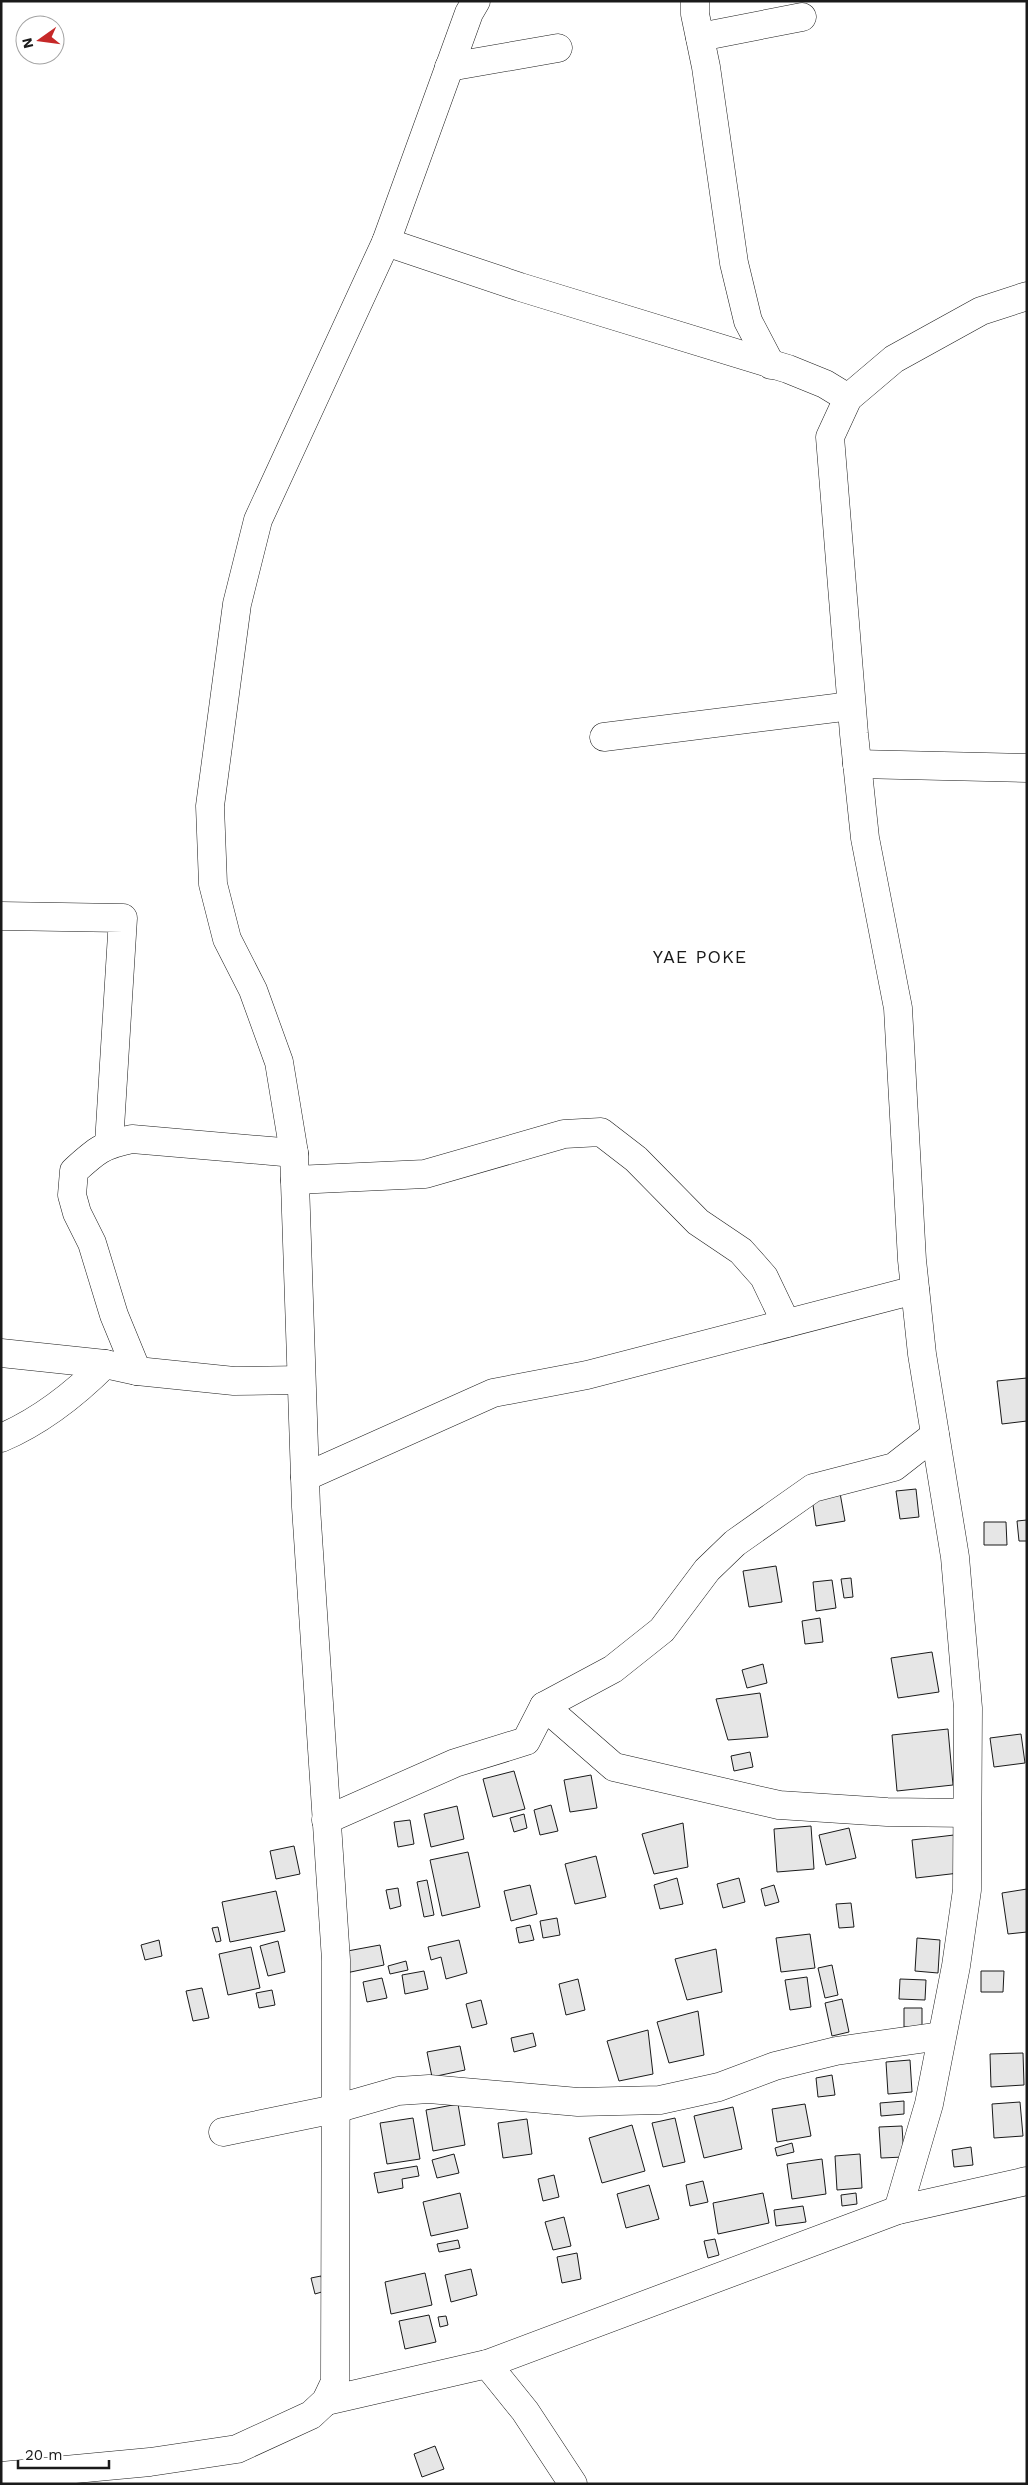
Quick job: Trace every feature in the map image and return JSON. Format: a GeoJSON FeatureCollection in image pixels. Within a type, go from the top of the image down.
{"type":"FeatureCollection","features":[{"type":"Feature","properties":{"kind":"street"},"geometry":{"type":"LineString","coordinates":[[1,2476],[150,2462],[237,2449],[311,2416],[326,2400],[334,2382],[336,1960],[304,1477],[294,1153],[279,1062],[253,990],[227,939],[216,893],[210,806],[237,604],[258,520],[386,242],[469,13],[476,1]]}},
{"type":"Feature","properties":{"kind":"street"},"geometry":{"type":"LineString","coordinates":[[695,1],[734,263],[748,321],[771,365]]}},
{"type":"Feature","properties":{"kind":"street"},"geometry":{"type":"LineString","coordinates":[[700,37],[802,17]]}},
{"type":"Feature","properties":{"kind":"street"},"geometry":{"type":"LineString","coordinates":[[449,67],[558,48]]}},
{"type":"Feature","properties":{"kind":"street"},"geometry":{"type":"LineString","coordinates":[[386,242],[771,365],[825,384],[848,398]]}},
{"type":"Feature","properties":{"kind":"street"},"geometry":{"type":"LineString","coordinates":[[898,2210],[929,2104],[956,1966],[967,1890],[968,1708],[956,1557],[922,1354],[915,1290],[898,1008],[865,838],[851,706],[830,437],[848,398],[894,359],[981,311],[1027,296]]}},
{"type":"Feature","properties":{"kind":"street"},"geometry":{"type":"LineString","coordinates":[[604,737],[851,706]]}},
{"type":"Feature","properties":{"kind":"street"},"geometry":{"type":"LineString","coordinates":[[857,764],[1027,768]]}},
{"type":"Feature","properties":{"kind":"street"},"geometry":{"type":"LineString","coordinates":[[1,916],[123,918],[109,1144]]}},
{"type":"Feature","properties":{"kind":"street"},"geometry":{"type":"LineString","coordinates":[[295,1180],[425,1174],[564,1134],[600,1132],[636,1160],[698,1222],[741,1251],[764,1277],[786,1323]]}},
{"type":"Feature","properties":{"kind":"street"},"geometry":{"type":"LineString","coordinates":[[137,1371],[114,1315],[92,1243],[77,1213],[72,1195],[74,1171],[94,1152],[109,1144],[132,1139],[294,1153]]}},
{"type":"Feature","properties":{"kind":"street"},"geometry":{"type":"LineString","coordinates":[[304,1477],[493,1393],[586,1375],[915,1290]]}},
{"type":"Feature","properties":{"kind":"street"},"geometry":{"type":"LineString","coordinates":[[1,1353],[105,1364],[137,1371],[234,1381],[301,1380]]}},
{"type":"Feature","properties":{"kind":"street"},"geometry":{"type":"LineString","coordinates":[[1,1438],[27,1427],[47,1415],[105,1364]]}},
{"type":"Feature","properties":{"kind":"street"},"geometry":{"type":"LineString","coordinates":[[326,1820],[455,1763],[526,1741],[544,1706],[613,1669],[662,1630],[707,1570],[735,1543],[813,1488],[894,1468],[935,1435]]}},
{"type":"Feature","properties":{"kind":"street"},"geometry":{"type":"LineString","coordinates":[[544,1706],[614,1767],[632,1772],[779,1805],[887,1812],[967,1813]]}},
{"type":"Feature","properties":{"kind":"street"},"geometry":{"type":"LineString","coordinates":[[223,2132],[335,2109],[398,2091],[429,2089],[578,2102],[660,2100],[719,2087],[775,2066],[836,2051],[941,2036]]}},
{"type":"Feature","properties":{"kind":"street"},"geometry":{"type":"LineString","coordinates":[[326,2400],[487,2364],[898,2210],[1027,2181]]}},
{"type":"Feature","properties":{"kind":"street"},"geometry":{"type":"LineString","coordinates":[[487,2364],[525,2411],[574,2484]]}},
{"type":"Feature","properties":{"kind":"building"},"geometry":{"type":"Polygon","coordinates":[[[1027,1378],[1027,1421],[1002,1424],[997,1381],[1027,1378]]]}},
{"type":"Feature","properties":{"kind":"building"},"geometry":{"type":"Polygon","coordinates":[[[916,1489],[919,1517],[900,1519],[896,1491],[916,1489]]]}},
{"type":"Feature","properties":{"kind":"building"},"geometry":{"type":"Polygon","coordinates":[[[840,1493],[845,1521],[816,1526],[812,1498],[840,1493]]]}},
{"type":"Feature","properties":{"kind":"building"},"geometry":{"type":"Polygon","coordinates":[[[1027,1520],[1027,1541],[1019,1541],[1017,1521],[1027,1520]]]}},
{"type":"Feature","properties":{"kind":"building"},"geometry":{"type":"Polygon","coordinates":[[[984,1522],[1006,1522],[1007,1545],[984,1545],[984,1522]]]}},
{"type":"Feature","properties":{"kind":"building"},"geometry":{"type":"Polygon","coordinates":[[[776,1566],[782,1602],[749,1607],[743,1571],[776,1566]]]}},
{"type":"Feature","properties":{"kind":"building"},"geometry":{"type":"Polygon","coordinates":[[[851,1578],[853,1597],[844,1598],[841,1579],[851,1578]]]}},
{"type":"Feature","properties":{"kind":"building"},"geometry":{"type":"Polygon","coordinates":[[[832,1580],[836,1608],[816,1611],[813,1582],[832,1580]]]}},
{"type":"Feature","properties":{"kind":"building"},"geometry":{"type":"Polygon","coordinates":[[[820,1618],[823,1642],[805,1644],[802,1621],[820,1618]]]}},
{"type":"Feature","properties":{"kind":"building"},"geometry":{"type":"Polygon","coordinates":[[[932,1652],[939,1692],[898,1698],[891,1658],[932,1652]]]}},
{"type":"Feature","properties":{"kind":"building"},"geometry":{"type":"Polygon","coordinates":[[[763,1664],[767,1683],[747,1688],[742,1670],[763,1664]]]}},
{"type":"Feature","properties":{"kind":"building"},"geometry":{"type":"Polygon","coordinates":[[[760,1693],[768,1737],[728,1740],[716,1699],[760,1693]]]}},
{"type":"Feature","properties":{"kind":"building"},"geometry":{"type":"Polygon","coordinates":[[[948,1729],[953,1785],[897,1791],[892,1735],[948,1729]]]}},
{"type":"Feature","properties":{"kind":"building"},"geometry":{"type":"Polygon","coordinates":[[[1021,1734],[1025,1763],[994,1767],[990,1738],[1021,1734]]]}},
{"type":"Feature","properties":{"kind":"building"},"geometry":{"type":"Polygon","coordinates":[[[750,1752],[753,1767],[734,1771],[731,1756],[750,1752]]]}},
{"type":"Feature","properties":{"kind":"building"},"geometry":{"type":"Polygon","coordinates":[[[514,1771],[525,1809],[493,1817],[483,1779],[514,1771]]]}},
{"type":"Feature","properties":{"kind":"building"},"geometry":{"type":"Polygon","coordinates":[[[591,1775],[597,1808],[570,1812],[564,1780],[591,1775]]]}},
{"type":"Feature","properties":{"kind":"building"},"geometry":{"type":"Polygon","coordinates":[[[551,1805],[558,1831],[540,1835],[534,1810],[551,1805]]]}},
{"type":"Feature","properties":{"kind":"building"},"geometry":{"type":"Polygon","coordinates":[[[457,1806],[464,1839],[431,1847],[424,1814],[457,1806]]]}},
{"type":"Feature","properties":{"kind":"building"},"geometry":{"type":"Polygon","coordinates":[[[524,1814],[527,1828],[514,1832],[510,1818],[524,1814]]]}},
{"type":"Feature","properties":{"kind":"building"},"geometry":{"type":"Polygon","coordinates":[[[410,1820],[414,1844],[398,1847],[394,1822],[410,1820]]]}},
{"type":"Feature","properties":{"kind":"building"},"geometry":{"type":"Polygon","coordinates":[[[683,1823],[688,1867],[654,1874],[642,1834],[683,1823]]]}},
{"type":"Feature","properties":{"kind":"building"},"geometry":{"type":"Polygon","coordinates":[[[811,1826],[814,1869],[777,1872],[774,1829],[811,1826]]]}},
{"type":"Feature","properties":{"kind":"building"},"geometry":{"type":"Polygon","coordinates":[[[849,1828],[856,1858],[826,1865],[819,1835],[849,1828]]]}},
{"type":"Feature","properties":{"kind":"building"},"geometry":{"type":"Polygon","coordinates":[[[954,1835],[959,1873],[916,1878],[912,1840],[954,1835]]]}},
{"type":"Feature","properties":{"kind":"building"},"geometry":{"type":"Polygon","coordinates":[[[294,1846],[300,1874],[276,1879],[270,1851],[294,1846]]]}},
{"type":"Feature","properties":{"kind":"building"},"geometry":{"type":"Polygon","coordinates":[[[468,1852],[480,1907],[442,1916],[430,1860],[468,1852]]]}},
{"type":"Feature","properties":{"kind":"building"},"geometry":{"type":"Polygon","coordinates":[[[596,1856],[606,1897],[575,1904],[565,1864],[596,1856]]]}},
{"type":"Feature","properties":{"kind":"building"},"geometry":{"type":"Polygon","coordinates":[[[677,1878],[683,1904],[660,1909],[654,1885],[677,1878]]]}},
{"type":"Feature","properties":{"kind":"building"},"geometry":{"type":"Polygon","coordinates":[[[739,1878],[745,1902],[723,1908],[717,1884],[739,1878]]]}},
{"type":"Feature","properties":{"kind":"building"},"geometry":{"type":"Polygon","coordinates":[[[427,1880],[434,1915],[424,1917],[417,1882],[427,1880]]]}},
{"type":"Feature","properties":{"kind":"building"},"geometry":{"type":"Polygon","coordinates":[[[530,1885],[537,1914],[511,1921],[504,1891],[530,1885]]]}},
{"type":"Feature","properties":{"kind":"building"},"geometry":{"type":"Polygon","coordinates":[[[774,1885],[779,1902],[765,1906],[761,1889],[774,1885]]]}},
{"type":"Feature","properties":{"kind":"building"},"geometry":{"type":"Polygon","coordinates":[[[398,1888],[401,1906],[390,1909],[386,1890],[398,1888]]]}},
{"type":"Feature","properties":{"kind":"building"},"geometry":{"type":"Polygon","coordinates":[[[1027,1889],[1027,1932],[1008,1934],[1002,1893],[1027,1889]]]}},
{"type":"Feature","properties":{"kind":"building"},"geometry":{"type":"Polygon","coordinates":[[[276,1891],[285,1931],[230,1942],[222,1902],[276,1891]]]}},
{"type":"Feature","properties":{"kind":"building"},"geometry":{"type":"Polygon","coordinates":[[[851,1903],[854,1927],[839,1928],[836,1904],[851,1903]]]}},
{"type":"Feature","properties":{"kind":"building"},"geometry":{"type":"Polygon","coordinates":[[[557,1918],[560,1935],[543,1938],[540,1921],[557,1918]]]}},
{"type":"Feature","properties":{"kind":"building"},"geometry":{"type":"Polygon","coordinates":[[[530,1925],[534,1940],[519,1943],[516,1928],[530,1925]]]}},
{"type":"Feature","properties":{"kind":"building"},"geometry":{"type":"Polygon","coordinates":[[[218,1927],[221,1941],[216,1942],[212,1928],[218,1927]]]}},
{"type":"Feature","properties":{"kind":"building"},"geometry":{"type":"Polygon","coordinates":[[[810,1934],[815,1968],[781,1972],[776,1938],[810,1934]]]}},
{"type":"Feature","properties":{"kind":"building"},"geometry":{"type":"Polygon","coordinates":[[[917,1938],[940,1940],[938,1973],[915,1971],[917,1938]]]}},
{"type":"Feature","properties":{"kind":"building"},"geometry":{"type":"Polygon","coordinates":[[[159,1940],[162,1956],[145,1960],[141,1945],[159,1940]]]}},
{"type":"Feature","properties":{"kind":"building"},"geometry":{"type":"Polygon","coordinates":[[[459,1940],[467,1973],[446,1979],[441,1957],[431,1960],[428,1947],[459,1940]]]}},
{"type":"Feature","properties":{"kind":"building"},"geometry":{"type":"Polygon","coordinates":[[[278,1941],[285,1972],[268,1976],[260,1946],[278,1941]]]}},
{"type":"Feature","properties":{"kind":"building"},"geometry":{"type":"Polygon","coordinates":[[[380,1945],[384,1965],[346,1973],[342,1952],[380,1945]]]}},
{"type":"Feature","properties":{"kind":"building"},"geometry":{"type":"Polygon","coordinates":[[[251,1947],[260,1988],[228,1995],[219,1954],[251,1947]]]}},
{"type":"Feature","properties":{"kind":"building"},"geometry":{"type":"Polygon","coordinates":[[[716,1949],[722,1992],[687,2000],[675,1959],[716,1949]]]}},
{"type":"Feature","properties":{"kind":"building"},"geometry":{"type":"Polygon","coordinates":[[[406,1961],[408,1970],[390,1974],[388,1966],[406,1961]]]}},
{"type":"Feature","properties":{"kind":"building"},"geometry":{"type":"Polygon","coordinates":[[[832,1965],[838,1995],[825,1998],[818,1968],[832,1965]]]}},
{"type":"Feature","properties":{"kind":"building"},"geometry":{"type":"Polygon","coordinates":[[[424,1971],[428,1989],[405,1994],[402,1975],[424,1971]]]}},
{"type":"Feature","properties":{"kind":"building"},"geometry":{"type":"Polygon","coordinates":[[[981,1971],[1004,1971],[1003,1992],[981,1992],[981,1971]]]}},
{"type":"Feature","properties":{"kind":"building"},"geometry":{"type":"Polygon","coordinates":[[[807,1977],[811,2007],[790,2010],[785,1980],[807,1977]]]}},
{"type":"Feature","properties":{"kind":"building"},"geometry":{"type":"Polygon","coordinates":[[[382,1978],[387,1998],[367,2002],[363,1982],[382,1978]]]}},
{"type":"Feature","properties":{"kind":"building"},"geometry":{"type":"Polygon","coordinates":[[[578,1979],[585,2010],[566,2015],[559,1984],[578,1979]]]}},
{"type":"Feature","properties":{"kind":"building"},"geometry":{"type":"Polygon","coordinates":[[[900,1979],[926,1980],[925,2000],[899,1999],[900,1979]]]}},
{"type":"Feature","properties":{"kind":"building"},"geometry":{"type":"Polygon","coordinates":[[[202,1988],[209,2018],[193,2021],[186,1991],[202,1988]]]}},
{"type":"Feature","properties":{"kind":"building"},"geometry":{"type":"Polygon","coordinates":[[[272,1990],[275,2005],[259,2008],[256,1993],[272,1990]]]}},
{"type":"Feature","properties":{"kind":"building"},"geometry":{"type":"Polygon","coordinates":[[[842,1999],[849,2032],[832,2036],[825,2003],[842,1999]]]}},
{"type":"Feature","properties":{"kind":"building"},"geometry":{"type":"Polygon","coordinates":[[[481,2000],[487,2024],[472,2028],[466,2004],[481,2000]]]}},
{"type":"Feature","properties":{"kind":"building"},"geometry":{"type":"Polygon","coordinates":[[[904,2008],[922,2008],[922,2028],[904,2027],[904,2008]]]}},
{"type":"Feature","properties":{"kind":"building"},"geometry":{"type":"Polygon","coordinates":[[[698,2011],[704,2055],[669,2063],[657,2022],[698,2011]]]}},
{"type":"Feature","properties":{"kind":"building"},"geometry":{"type":"Polygon","coordinates":[[[648,2030],[653,2074],[619,2081],[607,2041],[648,2030]]]}},
{"type":"Feature","properties":{"kind":"building"},"geometry":{"type":"Polygon","coordinates":[[[533,2033],[536,2046],[514,2052],[511,2038],[533,2033]]]}},
{"type":"Feature","properties":{"kind":"building"},"geometry":{"type":"Polygon","coordinates":[[[460,2046],[465,2070],[432,2077],[427,2052],[460,2046]]]}},
{"type":"Feature","properties":{"kind":"building"},"geometry":{"type":"Polygon","coordinates":[[[1023,2053],[1024,2085],[991,2087],[990,2054],[1023,2053]]]}},
{"type":"Feature","properties":{"kind":"building"},"geometry":{"type":"Polygon","coordinates":[[[910,2060],[912,2092],[888,2094],[886,2062],[910,2060]]]}},
{"type":"Feature","properties":{"kind":"building"},"geometry":{"type":"Polygon","coordinates":[[[832,2075],[835,2095],[818,2097],[816,2078],[832,2075]]]}},
{"type":"Feature","properties":{"kind":"building"},"geometry":{"type":"Polygon","coordinates":[[[904,2101],[904,2114],[881,2116],[880,2103],[904,2101]]]}},
{"type":"Feature","properties":{"kind":"building"},"geometry":{"type":"Polygon","coordinates":[[[1020,2102],[1023,2136],[994,2138],[992,2104],[1020,2102]]]}},
{"type":"Feature","properties":{"kind":"building"},"geometry":{"type":"Polygon","coordinates":[[[458,2104],[465,2145],[433,2151],[426,2110],[458,2104]]]}},
{"type":"Feature","properties":{"kind":"building"},"geometry":{"type":"Polygon","coordinates":[[[805,2104],[811,2136],[777,2142],[772,2109],[805,2104]]]}},
{"type":"Feature","properties":{"kind":"building"},"geometry":{"type":"Polygon","coordinates":[[[733,2107],[742,2149],[704,2158],[694,2116],[733,2107]]]}},
{"type":"Feature","properties":{"kind":"building"},"geometry":{"type":"Polygon","coordinates":[[[413,2118],[420,2159],[387,2164],[380,2123],[413,2118]]]}},
{"type":"Feature","properties":{"kind":"building"},"geometry":{"type":"Polygon","coordinates":[[[675,2118],[685,2162],[663,2167],[652,2123],[675,2118]]]}},
{"type":"Feature","properties":{"kind":"building"},"geometry":{"type":"Polygon","coordinates":[[[527,2119],[532,2154],[503,2158],[498,2123],[527,2119]]]}},
{"type":"Feature","properties":{"kind":"building"},"geometry":{"type":"Polygon","coordinates":[[[632,2125],[645,2171],[602,2183],[589,2138],[632,2125]]]}},
{"type":"Feature","properties":{"kind":"building"},"geometry":{"type":"Polygon","coordinates":[[[902,2126],[904,2157],[881,2158],[879,2127],[902,2126]]]}},
{"type":"Feature","properties":{"kind":"building"},"geometry":{"type":"Polygon","coordinates":[[[792,2143],[794,2152],[777,2156],[775,2148],[792,2143]]]}},
{"type":"Feature","properties":{"kind":"building"},"geometry":{"type":"Polygon","coordinates":[[[971,2147],[973,2165],[954,2167],[952,2150],[971,2147]]]}},
{"type":"Feature","properties":{"kind":"building"},"geometry":{"type":"Polygon","coordinates":[[[454,2154],[459,2173],[437,2178],[432,2160],[454,2154]]]}},
{"type":"Feature","properties":{"kind":"building"},"geometry":{"type":"Polygon","coordinates":[[[860,2154],[862,2188],[837,2190],[835,2156],[860,2154]]]}},
{"type":"Feature","properties":{"kind":"building"},"geometry":{"type":"Polygon","coordinates":[[[822,2159],[826,2194],[792,2199],[787,2164],[822,2159]]]}},
{"type":"Feature","properties":{"kind":"building"},"geometry":{"type":"Polygon","coordinates":[[[417,2166],[419,2176],[402,2179],[403,2188],[378,2193],[374,2173],[417,2166]]]}},
{"type":"Feature","properties":{"kind":"building"},"geometry":{"type":"Polygon","coordinates":[[[554,2175],[559,2197],[543,2201],[538,2179],[554,2175]]]}},
{"type":"Feature","properties":{"kind":"building"},"geometry":{"type":"Polygon","coordinates":[[[703,2181],[708,2202],[690,2206],[686,2185],[703,2181]]]}},
{"type":"Feature","properties":{"kind":"building"},"geometry":{"type":"Polygon","coordinates":[[[649,2185],[659,2219],[626,2228],[617,2194],[649,2185]]]}},
{"type":"Feature","properties":{"kind":"building"},"geometry":{"type":"Polygon","coordinates":[[[460,2193],[468,2228],[431,2236],[423,2202],[460,2193]]]}},
{"type":"Feature","properties":{"kind":"building"},"geometry":{"type":"Polygon","coordinates":[[[763,2193],[769,2223],[718,2234],[713,2203],[763,2193]]]}},
{"type":"Feature","properties":{"kind":"building"},"geometry":{"type":"Polygon","coordinates":[[[856,2193],[857,2204],[842,2206],[841,2195],[856,2193]]]}},
{"type":"Feature","properties":{"kind":"building"},"geometry":{"type":"Polygon","coordinates":[[[803,2206],[806,2222],[776,2226],[774,2210],[803,2206]]]}},
{"type":"Feature","properties":{"kind":"building"},"geometry":{"type":"Polygon","coordinates":[[[564,2217],[571,2246],[553,2250],[545,2222],[564,2217]]]}},
{"type":"Feature","properties":{"kind":"building"},"geometry":{"type":"Polygon","coordinates":[[[715,2239],[719,2255],[708,2258],[704,2241],[715,2239]]]}},
{"type":"Feature","properties":{"kind":"building"},"geometry":{"type":"Polygon","coordinates":[[[458,2240],[460,2248],[439,2252],[437,2244],[458,2240]]]}},
{"type":"Feature","properties":{"kind":"building"},"geometry":{"type":"Polygon","coordinates":[[[577,2253],[581,2279],[562,2283],[557,2257],[577,2253]]]}},
{"type":"Feature","properties":{"kind":"building"},"geometry":{"type":"Polygon","coordinates":[[[471,2269],[477,2295],[451,2302],[445,2275],[471,2269]]]}},
{"type":"Feature","properties":{"kind":"building"},"geometry":{"type":"Polygon","coordinates":[[[425,2273],[432,2305],[391,2314],[385,2282],[425,2273]]]}},
{"type":"Feature","properties":{"kind":"building"},"geometry":{"type":"Polygon","coordinates":[[[321,2276],[325,2291],[315,2294],[311,2278],[321,2276]]]}},
{"type":"Feature","properties":{"kind":"building"},"geometry":{"type":"Polygon","coordinates":[[[429,2315],[436,2342],[405,2349],[399,2321],[429,2315]]]}},
{"type":"Feature","properties":{"kind":"building"},"geometry":{"type":"Polygon","coordinates":[[[446,2316],[448,2325],[440,2327],[438,2317],[446,2316]]]}},
{"type":"Feature","properties":{"kind":"building"},"geometry":{"type":"Polygon","coordinates":[[[435,2446],[444,2469],[422,2477],[414,2454],[435,2446]]]}},
{"type":"Feature","properties":{"kind":"district","name":"YAE POKE"},"geometry":{"type":"Point","coordinates":[700,956]}}]}
